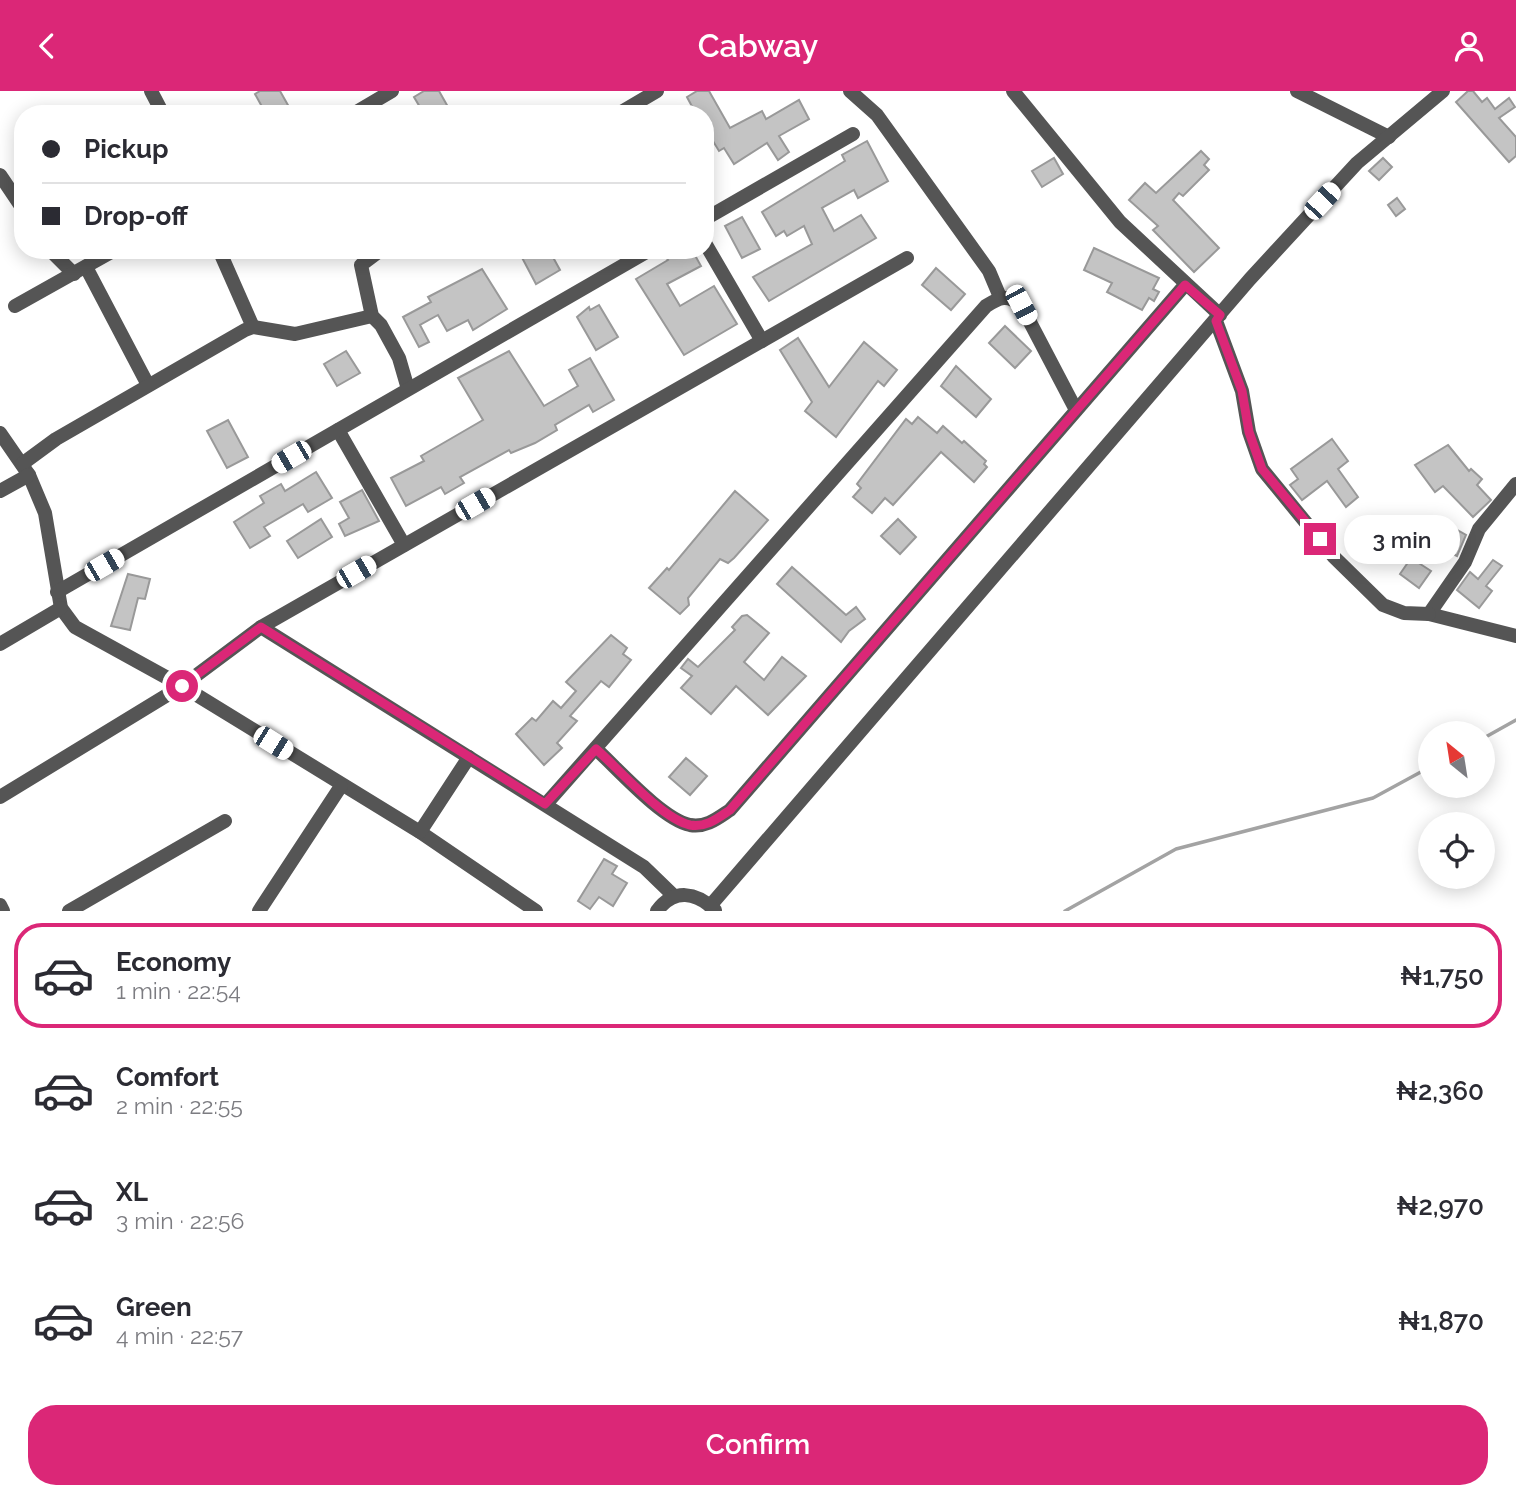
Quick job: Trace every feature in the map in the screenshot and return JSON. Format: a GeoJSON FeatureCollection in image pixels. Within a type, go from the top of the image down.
{"type":"FeatureCollection","features":[{"type":"Feature","properties":{"kind":"street"},"geometry":{"type":"LineString","coordinates":[[368,105],[392,91]]}},
{"type":"Feature","properties":{"kind":"street"},"geometry":{"type":"LineString","coordinates":[[633,105],[657,91]]}},
{"type":"Feature","properties":{"kind":"street"},"geometry":{"type":"LineString","coordinates":[[850,91],[877,115],[989,271],[1000,297]]}},
{"type":"Feature","properties":{"kind":"street"},"geometry":{"type":"LineString","coordinates":[[1013,91],[1120,222],[1157,254],[1218,318],[1242,391],[1249,432],[1262,469],[1334,557],[1383,605],[1404,613],[1429,614],[1516,636]]}},
{"type":"Feature","properties":{"kind":"street"},"geometry":{"type":"LineString","coordinates":[[1297,91],[1389,137]]}},
{"type":"Feature","properties":{"kind":"street"},"geometry":{"type":"LineString","coordinates":[[657,911],[674,896],[686,894],[713,908],[1031,531],[1340,181],[1443,91]]}},
{"type":"Feature","properties":{"kind":"street"},"geometry":{"type":"LineString","coordinates":[[714,214],[853,134]]}},
{"type":"Feature","properties":{"kind":"street"},"geometry":{"type":"LineString","coordinates":[[0,175],[14,196]]}},
{"type":"Feature","properties":{"kind":"street"},"geometry":{"type":"LineString","coordinates":[[714,258],[762,341]]}},
{"type":"Feature","properties":{"kind":"street"},"geometry":{"type":"LineString","coordinates":[[0,797],[182,686],[261,627],[907,258]]}},
{"type":"Feature","properties":{"kind":"street"},"geometry":{"type":"LineString","coordinates":[[64,259],[80,270],[148,385]]}},
{"type":"Feature","properties":{"kind":"street"},"geometry":{"type":"LineString","coordinates":[[15,306],[99,259]]}},
{"type":"Feature","properties":{"kind":"street"},"geometry":{"type":"LineString","coordinates":[[223,259],[253,327]]}},
{"type":"Feature","properties":{"kind":"street"},"geometry":{"type":"LineString","coordinates":[[368,259],[360,265],[372,316],[381,325],[399,358],[408,389]]}},
{"type":"Feature","properties":{"kind":"street"},"geometry":{"type":"LineString","coordinates":[[57,592],[634,259]]}},
{"type":"Feature","properties":{"kind":"street"},"geometry":{"type":"LineString","coordinates":[[596,749],[670,815],[691,825],[711,823],[730,810],[1185,285]]}},
{"type":"Feature","properties":{"kind":"street"},"geometry":{"type":"LineString","coordinates":[[545,804],[922,375],[986,306],[1000,297],[1011,297],[1021,305],[1076,409]]}},
{"type":"Feature","properties":{"kind":"street"},"geometry":{"type":"LineString","coordinates":[[0,491],[56,439],[253,327],[295,334],[372,316]]}},
{"type":"Feature","properties":{"kind":"street"},"geometry":{"type":"LineString","coordinates":[[338,430],[404,545]]}},
{"type":"Feature","properties":{"kind":"street"},"geometry":{"type":"LineString","coordinates":[[0,433],[25,469],[46,513],[61,608],[75,627],[182,686],[420,832],[536,911]]}},
{"type":"Feature","properties":{"kind":"street"},"geometry":{"type":"LineString","coordinates":[[1429,614],[1465,562],[1479,529],[1516,484]]}},
{"type":"Feature","properties":{"kind":"street"},"geometry":{"type":"LineString","coordinates":[[0,644],[61,608]]}},
{"type":"Feature","properties":{"kind":"street"},"geometry":{"type":"LineString","coordinates":[[261,627],[656,875],[674,896]]}},
{"type":"Feature","properties":{"kind":"street"},"geometry":{"type":"LineString","coordinates":[[420,832],[469,757]]}},
{"type":"Feature","properties":{"kind":"street"},"geometry":{"type":"LineString","coordinates":[[259,911],[341,786]]}},
{"type":"Feature","properties":{"kind":"street"},"geometry":{"type":"LineString","coordinates":[[69,911],[225,821]]}},
{"type":"Feature","properties":{"kind":"street"},"geometry":{"type":"LineString","coordinates":[[0,905],[3,911]]}},
{"type":"Feature","properties":{"kind":"building"},"geometry":{"type":"Polygon","coordinates":[[[260,91],[280,91],[288,105],[261,105],[255,94],[260,91]]]}},
{"type":"Feature","properties":{"kind":"building"},"geometry":{"type":"Polygon","coordinates":[[[424,91],[439,91],[447,105],[419,105],[414,97],[424,91]]]}},
{"type":"Feature","properties":{"kind":"building"},"geometry":{"type":"Polygon","coordinates":[[[697,91],[709,91],[730,128],[762,111],[766,119],[799,100],[809,119],[779,136],[789,152],[778,160],[767,143],[734,164],[724,148],[719,151],[714,143],[714,105],[691,105],[687,97],[697,91]]]}},
{"type":"Feature","properties":{"kind":"building"},"geometry":{"type":"Polygon","coordinates":[[[1468,91],[1473,91],[1482,102],[1487,98],[1495,109],[1509,98],[1515,107],[1499,118],[1516,137],[1516,156],[1509,162],[1456,102],[1468,91]]]}},
{"type":"Feature","properties":{"kind":"building"},"geometry":{"type":"Polygon","coordinates":[[[867,141],[888,181],[858,198],[854,190],[822,208],[834,231],[861,215],[876,238],[769,301],[753,277],[812,244],[804,226],[787,236],[784,231],[776,236],[762,212],[845,161],[842,155],[867,141]]]}},
{"type":"Feature","properties":{"kind":"building"},"geometry":{"type":"Polygon","coordinates":[[[1201,151],[1209,159],[1204,165],[1209,170],[1183,196],[1179,193],[1173,200],[1219,248],[1194,272],[1153,230],[1158,226],[1129,200],[1145,183],[1156,193],[1201,151]]]}},
{"type":"Feature","properties":{"kind":"building"},"geometry":{"type":"Polygon","coordinates":[[[1054,158],[1063,174],[1042,187],[1032,171],[1054,158]]]}},
{"type":"Feature","properties":{"kind":"building"},"geometry":{"type":"Polygon","coordinates":[[[1383,158],[1392,167],[1379,180],[1369,171],[1383,158]]]}},
{"type":"Feature","properties":{"kind":"building"},"geometry":{"type":"Polygon","coordinates":[[[1397,198],[1405,209],[1396,216],[1388,205],[1397,198]]]}},
{"type":"Feature","properties":{"kind":"building"},"geometry":{"type":"Polygon","coordinates":[[[742,217],[760,249],[742,258],[725,226],[742,217]]]}},
{"type":"Feature","properties":{"kind":"building"},"geometry":{"type":"Polygon","coordinates":[[[1094,248],[1159,278],[1153,289],[1159,292],[1154,301],[1149,298],[1142,310],[1107,292],[1112,283],[1084,270],[1094,248]]]}},
{"type":"Feature","properties":{"kind":"building"},"geometry":{"type":"Polygon","coordinates":[[[523,259],[554,259],[560,270],[536,284],[523,259]]]}},
{"type":"Feature","properties":{"kind":"building"},"geometry":{"type":"Polygon","coordinates":[[[697,259],[701,266],[667,284],[680,306],[714,286],[737,324],[684,355],[636,279],[668,260],[697,259]]]}},
{"type":"Feature","properties":{"kind":"building"},"geometry":{"type":"Polygon","coordinates":[[[936,268],[965,294],[951,310],[922,285],[936,268]]]}},
{"type":"Feature","properties":{"kind":"building"},"geometry":{"type":"Polygon","coordinates":[[[482,269],[507,309],[473,330],[468,320],[447,331],[438,315],[420,325],[429,342],[419,347],[403,317],[431,302],[428,297],[482,269]]]}},
{"type":"Feature","properties":{"kind":"building"},"geometry":{"type":"Polygon","coordinates":[[[599,305],[618,337],[596,350],[577,317],[589,307],[590,310],[599,305]]]}},
{"type":"Feature","properties":{"kind":"building"},"geometry":{"type":"Polygon","coordinates":[[[1005,326],[1031,351],[1015,368],[989,343],[1005,326]]]}},
{"type":"Feature","properties":{"kind":"building"},"geometry":{"type":"Polygon","coordinates":[[[798,338],[829,387],[864,342],[897,370],[884,386],[878,381],[836,437],[805,411],[812,402],[780,350],[798,338]]]}},
{"type":"Feature","properties":{"kind":"building"},"geometry":{"type":"Polygon","coordinates":[[[346,351],[360,373],[337,386],[324,364],[346,351]]]}},
{"type":"Feature","properties":{"kind":"building"},"geometry":{"type":"Polygon","coordinates":[[[509,351],[544,406],[578,386],[569,370],[590,358],[614,400],[593,412],[589,405],[555,425],[557,430],[535,443],[511,453],[509,450],[460,477],[464,483],[445,494],[441,487],[406,506],[391,478],[424,461],[421,456],[483,420],[458,378],[509,351]]]}},
{"type":"Feature","properties":{"kind":"building"},"geometry":{"type":"Polygon","coordinates":[[[956,366],[991,399],[976,417],[941,386],[956,366]]]}},
{"type":"Feature","properties":{"kind":"building"},"geometry":{"type":"Polygon","coordinates":[[[918,417],[937,433],[943,426],[962,443],[964,441],[986,461],[984,464],[987,467],[974,482],[941,452],[893,505],[885,498],[872,513],[853,497],[861,488],[857,484],[906,419],[912,424],[918,417]]]}},
{"type":"Feature","properties":{"kind":"building"},"geometry":{"type":"Polygon","coordinates":[[[228,420],[248,457],[227,468],[207,431],[228,420]]]}},
{"type":"Feature","properties":{"kind":"building"},"geometry":{"type":"Polygon","coordinates":[[[1332,439],[1348,461],[1338,469],[1358,497],[1346,507],[1327,481],[1302,500],[1290,485],[1298,479],[1291,469],[1332,439]]]}},
{"type":"Feature","properties":{"kind":"building"},"geometry":{"type":"Polygon","coordinates":[[[1448,445],[1469,471],[1471,469],[1482,479],[1477,485],[1491,500],[1473,517],[1443,486],[1435,492],[1415,465],[1448,445]]]}},
{"type":"Feature","properties":{"kind":"building"},"geometry":{"type":"Polygon","coordinates":[[[316,472],[332,498],[308,512],[303,504],[264,527],[270,536],[250,548],[234,522],[264,503],[260,496],[281,484],[285,491],[316,472]]]}},
{"type":"Feature","properties":{"kind":"building"},"geometry":{"type":"Polygon","coordinates":[[[362,490],[379,521],[345,536],[339,524],[349,518],[340,502],[362,490]]]}},
{"type":"Feature","properties":{"kind":"building"},"geometry":{"type":"Polygon","coordinates":[[[735,491],[768,520],[728,563],[720,559],[688,598],[689,605],[680,614],[649,588],[667,568],[669,570],[735,491]]]}},
{"type":"Feature","properties":{"kind":"building"},"geometry":{"type":"Polygon","coordinates":[[[321,519],[332,537],[298,558],[287,541],[321,519]]]}},
{"type":"Feature","properties":{"kind":"building"},"geometry":{"type":"Polygon","coordinates":[[[898,519],[916,537],[900,554],[881,536],[898,519]]]}},
{"type":"Feature","properties":{"kind":"building"},"geometry":{"type":"Polygon","coordinates":[[[1445,523],[1466,535],[1457,556],[1434,544],[1445,523]]]}},
{"type":"Feature","properties":{"kind":"building"},"geometry":{"type":"Polygon","coordinates":[[[1411,558],[1431,571],[1419,588],[1400,574],[1411,558]]]}},
{"type":"Feature","properties":{"kind":"building"},"geometry":{"type":"Polygon","coordinates":[[[1493,560],[1502,566],[1486,586],[1492,591],[1479,608],[1457,590],[1470,572],[1478,579],[1493,560]]]}},
{"type":"Feature","properties":{"kind":"building"},"geometry":{"type":"Polygon","coordinates":[[[792,567],[846,615],[856,607],[865,619],[849,631],[841,642],[777,584],[792,567]]]}},
{"type":"Feature","properties":{"kind":"building"},"geometry":{"type":"Polygon","coordinates":[[[128,574],[150,579],[145,599],[138,598],[130,630],[111,626],[128,574]]]}},
{"type":"Feature","properties":{"kind":"building"},"geometry":{"type":"Polygon","coordinates":[[[747,615],[769,633],[744,662],[764,680],[782,657],[806,676],[768,715],[736,686],[711,714],[681,688],[692,676],[681,668],[688,659],[698,667],[735,630],[732,627],[742,616],[747,615]]]}},
{"type":"Feature","properties":{"kind":"building"},"geometry":{"type":"Polygon","coordinates":[[[611,635],[627,648],[623,654],[631,660],[609,687],[601,681],[570,716],[577,721],[557,743],[562,748],[544,765],[516,734],[532,718],[536,721],[553,701],[561,708],[576,691],[566,682],[611,635]]]}},
{"type":"Feature","properties":{"kind":"building"},"geometry":{"type":"Polygon","coordinates":[[[686,758],[707,776],[690,795],[669,777],[686,758]]]}},
{"type":"Feature","properties":{"kind":"building"},"geometry":{"type":"Polygon","coordinates":[[[604,859],[617,866],[612,874],[627,883],[613,906],[599,897],[590,909],[578,901],[604,859]]]}},
{"type":"Feature","properties":{"kind":"waterway"},"geometry":{"type":"LineString","coordinates":[[1495,732],[1516,720]]}},
{"type":"Feature","properties":{"kind":"waterway"},"geometry":{"type":"LineString","coordinates":[[1065,911],[1176,849],[1373,798],[1418,774]]}},
{"type":"Feature","properties":{"kind":"route"},"geometry":{"type":"LineString","coordinates":[[182,686],[261,627],[545,804],[596,749],[670,815],[691,825],[711,823],[730,810],[1185,285],[1220,315],[1216,321],[1242,391],[1249,432],[1262,469],[1320,539]]}}]}
